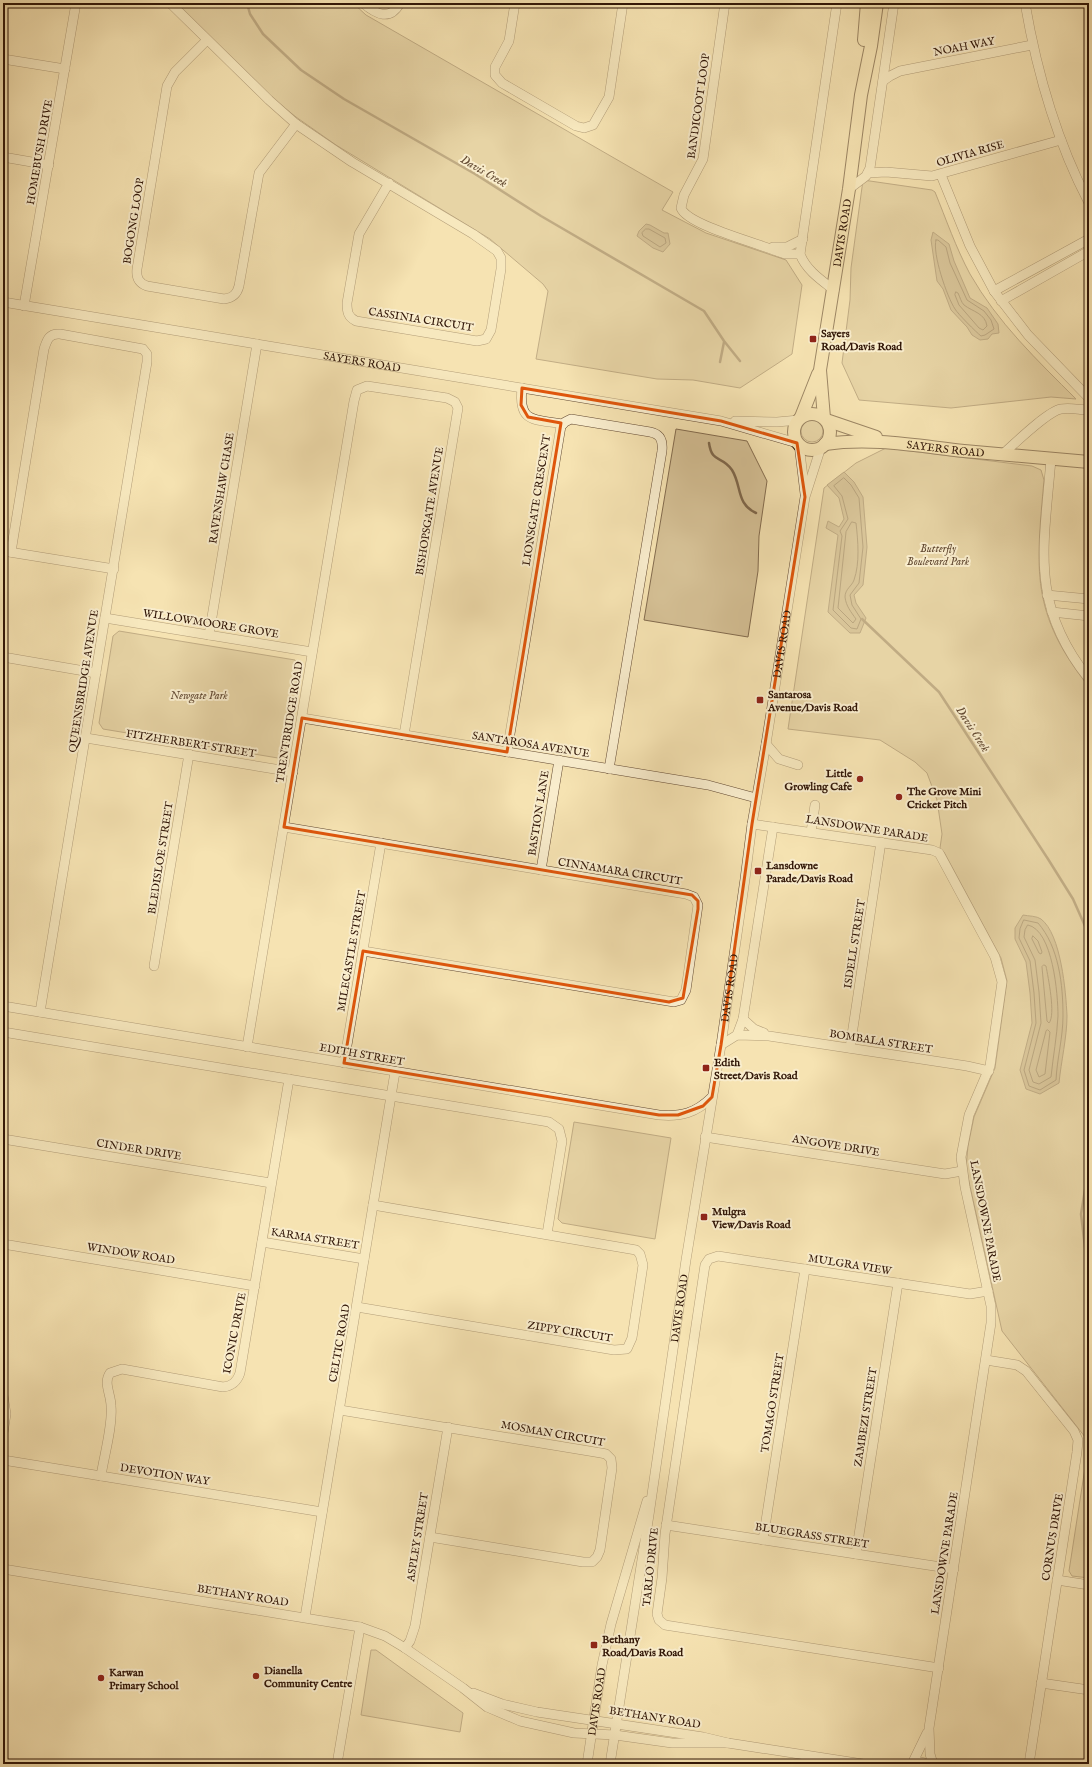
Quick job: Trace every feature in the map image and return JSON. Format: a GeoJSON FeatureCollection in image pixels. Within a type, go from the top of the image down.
{"type":"FeatureCollection","features":[{"type":"Feature","properties":{"kind":"main road","name":"DAVIS ROAD"},"geometry":{"type":"LineString","coordinates":[[861,95],[867,3]]}},
{"type":"Feature","properties":{"kind":"main road","name":"DAVIS ROAD"},"geometry":{"type":"LineString","coordinates":[[800,418],[820,370],[834,290],[861,95],[877,3]]}},
{"type":"Feature","properties":{"kind":"main road","name":"DAVIS ROAD"},"geometry":{"type":"LineString","coordinates":[[820,370],[825,420]]}},
{"type":"Feature","properties":{"kind":"main road"},"geometry":{"type":"LineString","coordinates":[[813,414],[825,420],[830,430],[828,440],[823,446],[809,450],[798,444],[795,438],[794,428],[800,418],[813,414]]}},
{"type":"Feature","properties":{"kind":"main road","name":"SAYERS ROAD"},"geometry":{"type":"LineString","coordinates":[[825,420],[889,442]]}},
{"type":"Feature","properties":{"kind":"main road","name":"SAYERS ROAD"},"geometry":{"type":"LineString","coordinates":[[823,446],[854,441],[889,442],[1087,463]]}},
{"type":"Feature","properties":{"kind":"street","name":"HOMEBUSH DRIVE"},"geometry":{"type":"LineString","coordinates":[[24,306],[76,3]]}},
{"type":"Feature","properties":{"kind":"street","name":"CASSINIA CIRCUIT"},"geometry":{"type":"LineString","coordinates":[[170,3],[269,100],[296,124],[331,148],[473,234],[499,254],[502,262],[501,269],[492,326],[486,339],[477,341],[356,321],[348,313],[347,303],[359,234],[388,183]]}},
{"type":"Feature","properties":{"kind":"street"},"geometry":{"type":"LineString","coordinates":[[363,3],[380,14],[386,15],[395,11],[400,3]]}},
{"type":"Feature","properties":{"kind":"street"},"geometry":{"type":"LineString","coordinates":[[515,3],[509,41],[495,67],[496,78],[576,126],[584,128],[593,124],[609,97],[622,3]]}},
{"type":"Feature","properties":{"kind":"street","name":"BANDICOOT LOOP"},"geometry":{"type":"LineString","coordinates":[[725,3],[703,159],[684,195],[681,208],[688,217],[708,226],[785,254],[800,254]]}},
{"type":"Feature","properties":{"kind":"street"},"geometry":{"type":"LineString","coordinates":[[834,290],[809,269],[800,254],[837,3]]}},
{"type":"Feature","properties":{"kind":"street"},"geometry":{"type":"LineString","coordinates":[[849,189],[868,173],[872,160],[894,3]]}},
{"type":"Feature","properties":{"kind":"street"},"geometry":{"type":"LineString","coordinates":[[1025,3],[1032,45],[1045,94],[1061,140],[1089,203]]}},
{"type":"Feature","properties":{"kind":"street","name":"BOGONG LOOP"},"geometry":{"type":"LineString","coordinates":[[207,40],[175,72],[167,86],[137,269],[137,277],[140,282],[147,286],[224,299],[231,298],[236,294],[239,286],[259,173],[296,124]]}},
{"type":"Feature","properties":{"kind":"street","name":"NOAH WAY"},"geometry":{"type":"LineString","coordinates":[[883,81],[900,71],[1032,45]]}},
{"type":"Feature","properties":{"kind":"street"},"geometry":{"type":"LineString","coordinates":[[3,59],[65,69]]}},
{"type":"Feature","properties":{"kind":"street"},"geometry":{"type":"LineString","coordinates":[[885,63],[900,71]]}},
{"type":"Feature","properties":{"kind":"street","name":"OLIVIA RISE"},"geometry":{"type":"LineString","coordinates":[[868,173],[886,172],[925,177],[941,175],[1061,140]]}},
{"type":"Feature","properties":{"kind":"street"},"geometry":{"type":"LineString","coordinates":[[3,157],[49,165]]}},
{"type":"Feature","properties":{"kind":"street"},"geometry":{"type":"LineString","coordinates":[[872,160],[886,172]]}},
{"type":"Feature","properties":{"kind":"street"},"geometry":{"type":"LineString","coordinates":[[941,175],[970,246],[994,291],[1028,335],[1089,398]]}},
{"type":"Feature","properties":{"kind":"street","name":"BANDICOOT LOOP"},"geometry":{"type":"LineString","coordinates":[[766,246],[787,247],[802,239]]}},
{"type":"Feature","properties":{"kind":"street"},"geometry":{"type":"LineString","coordinates":[[994,291],[1089,239]]}},
{"type":"Feature","properties":{"kind":"street"},"geometry":{"type":"LineString","coordinates":[[1001,301],[1089,251]]}},
{"type":"Feature","properties":{"kind":"street","name":"SAYERS ROAD"},"geometry":{"type":"LineString","coordinates":[[3,302],[722,421],[798,444]]}},
{"type":"Feature","properties":{"kind":"street","name":"QUEENSBRIDGE AVENUE"},"geometry":{"type":"LineString","coordinates":[[7,551],[44,349],[48,339],[52,335],[60,334],[140,348],[146,354],[148,362],[40,1012]]}},
{"type":"Feature","properties":{"kind":"street","name":"RAVENSHAW CHASE"},"geometry":{"type":"LineString","coordinates":[[209,635],[257,344]]}},
{"type":"Feature","properties":{"kind":"street","name":"BISHOPSGATE AVENUE"},"geometry":{"type":"LineString","coordinates":[[354,401],[357,390],[367,386],[447,398],[455,402],[458,408],[404,735]]}},
{"type":"Feature","properties":{"kind":"street"},"geometry":{"type":"LineString","coordinates":[[522,388],[521,405],[523,411],[528,416],[533,419],[563,424]]}},
{"type":"Feature","properties":{"kind":"street","name":"TRENTBRIDGE ROAD"},"geometry":{"type":"LineString","coordinates":[[247,1047],[354,401]]}},
{"type":"Feature","properties":{"kind":"street"},"geometry":{"type":"LineString","coordinates":[[1003,454],[1028,432],[1057,410],[1066,408],[1089,410]]}},
{"type":"Feature","properties":{"kind":"street","name":"SAYERS ROAD"},"geometry":{"type":"LineString","coordinates":[[722,421],[765,422],[800,418]]}},
{"type":"Feature","properties":{"kind":"street","name":"LIONSGATE CRESCENT"},"geometry":{"type":"LineString","coordinates":[[507,752],[559,437],[563,424],[568,420],[575,420],[650,432],[658,434],[662,443],[609,769]]}},
{"type":"Feature","properties":{"kind":"street"},"geometry":{"type":"LineString","coordinates":[[798,444],[805,497]]}},
{"type":"Feature","properties":{"kind":"street"},"geometry":{"type":"LineString","coordinates":[[805,497],[823,446]]}},
{"type":"Feature","properties":{"kind":"street"},"geometry":{"type":"LineString","coordinates":[[1051,458],[1043,554],[1044,578],[1052,612],[1063,641],[1089,679]]}},
{"type":"Feature","properties":{"kind":"street","name":"DAVIS ROAD"},"geometry":{"type":"LineString","coordinates":[[610,1764],[721,1045],[756,798],[805,497]]}},
{"type":"Feature","properties":{"kind":"street"},"geometry":{"type":"LineString","coordinates":[[7,551],[114,569]]}},
{"type":"Feature","properties":{"kind":"street"},"geometry":{"type":"LineString","coordinates":[[1047,595],[1089,599]]}},
{"type":"Feature","properties":{"kind":"street"},"geometry":{"type":"LineString","coordinates":[[1052,612],[1089,616]]}},
{"type":"Feature","properties":{"kind":"street","name":"WILLOWMOORE GROVE"},"geometry":{"type":"LineString","coordinates":[[105,618],[312,652]]}},
{"type":"Feature","properties":{"kind":"street"},"geometry":{"type":"LineString","coordinates":[[3,657],[96,673]]}},
{"type":"Feature","properties":{"kind":"street","name":"SANTAROSA AVENUE"},"geometry":{"type":"LineString","coordinates":[[302,718],[708,785],[756,798]]}},
{"type":"Feature","properties":{"kind":"street","name":"FITZHERBERT STREET"},"geometry":{"type":"LineString","coordinates":[[86,738],[293,772]]}},
{"type":"Feature","properties":{"kind":"street"},"geometry":{"type":"LineString","coordinates":[[766,744],[779,759],[798,765]]}},
{"type":"Feature","properties":{"kind":"street","name":"BLEDISLOE STREET"},"geometry":{"type":"LineString","coordinates":[[154,966],[189,754]]}},
{"type":"Feature","properties":{"kind":"street","name":"BASTION LANE"},"geometry":{"type":"LineString","coordinates":[[541,870],[559,760]]}},
{"type":"Feature","properties":{"kind":"street"},"geometry":{"type":"LineString","coordinates":[[811,832],[815,805]]}},
{"type":"Feature","properties":{"kind":"street","name":"LANSDOWNE PARADE"},"geometry":{"type":"LineString","coordinates":[[752,824],[882,842],[932,850],[939,853],[995,957],[1000,971],[1002,986],[989,1071],[969,1115],[962,1150],[962,1171],[991,1306],[991,1323],[929,1728],[930,1754],[933,1764]]}},
{"type":"Feature","properties":{"kind":"street","name":"CINNAMARA CIRCUIT"},"geometry":{"type":"LineString","coordinates":[[284,827],[686,894],[694,897],[698,902],[686,990],[681,1000],[674,1002],[362,951]]}},
{"type":"Feature","properties":{"kind":"street"},"geometry":{"type":"LineString","coordinates":[[721,1045],[737,1035],[743,1019],[773,827]]}},
{"type":"Feature","properties":{"kind":"street","name":"ISDELL STREET"},"geometry":{"type":"LineString","coordinates":[[850,1048],[882,842]]}},
{"type":"Feature","properties":{"kind":"street","name":"MILECASTLE STREET"},"geometry":{"type":"LineString","coordinates":[[344,1063],[381,843]]}},
{"type":"Feature","properties":{"kind":"street","name":"EDITH STREET"},"geometry":{"type":"LineString","coordinates":[[3,1006],[659,1115],[678,1115],[687,1113],[703,1106],[712,1098]]}},
{"type":"Feature","properties":{"kind":"street","name":"BOMBALA STREET"},"geometry":{"type":"LineString","coordinates":[[743,1019],[754,1029],[769,1036]]}},
{"type":"Feature","properties":{"kind":"street"},"geometry":{"type":"LineString","coordinates":[[3,1032],[550,1122],[559,1130],[562,1141],[547,1234]]}},
{"type":"Feature","properties":{"kind":"street","name":"BOMBALA STREET"},"geometry":{"type":"LineString","coordinates":[[737,1035],[769,1036],[967,1066],[989,1071]]}},
{"type":"Feature","properties":{"kind":"street","name":"CELTIC ROAD"},"geometry":{"type":"LineString","coordinates":[[305,1617],[395,1072]]}},
{"type":"Feature","properties":{"kind":"street","name":"ICONIC DRIVE"},"geometry":{"type":"LineString","coordinates":[[101,1476],[112,1412],[106,1378],[110,1373],[122,1369],[222,1387],[234,1384],[240,1373],[289,1079]]}},
{"type":"Feature","properties":{"kind":"street","name":"ANGOVE DRIVE"},"geometry":{"type":"LineString","coordinates":[[706,1137],[945,1174],[962,1171]]}},
{"type":"Feature","properties":{"kind":"street","name":"CINDER DRIVE"},"geometry":{"type":"LineString","coordinates":[[3,1139],[272,1183]]}},
{"type":"Feature","properties":{"kind":"street","name":"ZIPPY CIRCUIT"},"geometry":{"type":"LineString","coordinates":[[357,1307],[614,1350],[627,1349],[632,1338],[643,1265],[640,1254],[630,1248],[373,1205]]}},
{"type":"Feature","properties":{"kind":"street","name":"KARMA STREET"},"geometry":{"type":"LineString","coordinates":[[262,1242],[364,1259]]}},
{"type":"Feature","properties":{"kind":"street","name":"WINDOW ROAD"},"geometry":{"type":"LineString","coordinates":[[3,1244],[255,1286]]}},
{"type":"Feature","properties":{"kind":"street","name":"MULGRA VIEW"},"geometry":{"type":"LineString","coordinates":[[709,1259],[718,1256],[970,1294],[988,1291]]}},
{"type":"Feature","properties":{"kind":"street","name":"TARLO DRIVE"},"geometry":{"type":"LineString","coordinates":[[709,1259],[705,1265],[666,1525],[662,1578],[657,1614],[659,1620],[665,1625],[939,1668]]}},
{"type":"Feature","properties":{"kind":"street","name":"TOMAGO STREET"},"geometry":{"type":"LineString","coordinates":[[763,1540],[805,1269]]}},
{"type":"Feature","properties":{"kind":"street","name":"ZAMBEZI STREET"},"geometry":{"type":"LineString","coordinates":[[856,1554],[898,1283]]}},
{"type":"Feature","properties":{"kind":"street","name":"CORNUS DRIVE"},"geometry":{"type":"LineString","coordinates":[[986,1360],[1016,1365],[1026,1371],[1076,1436],[1077,1452],[1029,1764]]}},
{"type":"Feature","properties":{"kind":"street"},"geometry":{"type":"LineString","coordinates":[[3,1395],[6,1414],[3,1433]]}},
{"type":"Feature","properties":{"kind":"street","name":"MOSMAN CIRCUIT"},"geometry":{"type":"LineString","coordinates":[[340,1410],[601,1453],[609,1456],[612,1462],[600,1550],[595,1560],[592,1562],[583,1562],[430,1537]]}},
{"type":"Feature","properties":{"kind":"street","name":"ASPLEY STREET"},"geometry":{"type":"LineString","coordinates":[[405,1648],[410,1641],[415,1626],[448,1427]]}},
{"type":"Feature","properties":{"kind":"street","name":"DEVOTION WAY"},"geometry":{"type":"LineString","coordinates":[[3,1460],[322,1512]]}},
{"type":"Feature","properties":{"kind":"street","name":"DAVIS ROAD"},"geometry":{"type":"LineString","coordinates":[[587,1764],[602,1665],[611,1624],[654,1478]]}},
{"type":"Feature","properties":{"kind":"street","name":"BLUEGRASS STREET"},"geometry":{"type":"LineString","coordinates":[[666,1525],[954,1569]]}},
{"type":"Feature","properties":{"kind":"street","name":"BETHANY ROAD"},"geometry":{"type":"LineString","coordinates":[[3,1569],[360,1627],[385,1636],[463,1688],[487,1707],[520,1721],[574,1733],[615,1735],[672,1743],[728,1743]]}},
{"type":"Feature","properties":{"kind":"street"},"geometry":{"type":"LineString","coordinates":[[1057,1580],[1089,1585]]}},
{"type":"Feature","properties":{"kind":"street"},"geometry":{"type":"LineString","coordinates":[[337,1764],[360,1627]]}},
{"type":"Feature","properties":{"kind":"street"},"geometry":{"type":"LineString","coordinates":[[1041,1683],[1089,1690]]}},
{"type":"Feature","properties":{"kind":"street","name":"BETHANY ROAD"},"geometry":{"type":"LineString","coordinates":[[463,1688],[494,1701],[522,1709],[703,1737],[828,1761],[863,1764]]}},
{"type":"Feature","properties":{"kind":"street","name":"LANSDOWNE PARADE"},"geometry":{"type":"LineString","coordinates":[[913,1764],[929,1728]]}},
{"type":"Feature","properties":{"kind":"street"},"geometry":{"type":"LineString","coordinates":[[913,1764],[920,1762],[929,1764]]}},
{"type":"Feature","properties":{"kind":"highlighted area"},"geometry":{"type":"Polygon","coordinates":[[[522,388],[721,421],[797,443],[805,497],[752,824],[721,1045],[712,1097],[703,1106],[678,1115],[659,1115],[344,1063],[363,951],[669,1002],[683,998],[698,909],[698,901],[692,895],[284,827],[302,718],[507,752],[561,423],[528,417],[521,405],[522,388]]]}},
{"type":"Feature","properties":{"kind":"green space"},"geometry":{"type":"Polygon","coordinates":[[[176,3],[353,3],[366,15],[673,192],[662,210],[706,233],[786,260],[802,285],[792,354],[740,388],[693,380],[657,379],[536,359],[548,291],[543,284],[490,239],[336,145],[296,117],[276,101],[176,3]]]}},
{"type":"Feature","properties":{"kind":"green space"},"geometry":{"type":"Polygon","coordinates":[[[863,180],[932,190],[935,192],[960,254],[981,292],[1019,340],[1076,399],[1051,397],[951,408],[859,400],[842,363],[850,300],[851,268],[863,180]]]}},
{"type":"Feature","properties":{"kind":"green space"},"geometry":{"type":"Polygon","coordinates":[[[812,420],[820,423],[823,431],[820,439],[812,442],[804,439],[801,431],[804,423],[812,420]]]}},
{"type":"Feature","properties":{"kind":"green space"},"geometry":{"type":"Polygon","coordinates":[[[676,429],[747,441],[767,481],[759,536],[758,571],[748,637],[644,620],[676,429]]]}},
{"type":"Feature","properties":{"kind":"green space","name":"Butterfly Boulevard Park"},"geometry":{"type":"Polygon","coordinates":[[[886,448],[1032,466],[1041,470],[1044,480],[1039,540],[1041,590],[1047,613],[1056,636],[1070,661],[1089,687],[1089,1442],[1002,1331],[966,1168],[968,1146],[974,1117],[995,1068],[1007,981],[1001,958],[944,852],[940,848],[942,834],[937,800],[927,773],[915,762],[880,740],[788,729],[824,488],[856,463],[886,448]]]}},
{"type":"Feature","properties":{"kind":"green space","name":"Newgate Park"},"geometry":{"type":"Polygon","coordinates":[[[119,631],[295,660],[299,666],[285,754],[278,758],[103,729],[99,723],[113,636],[119,631]]]}},
{"type":"Feature","properties":{"kind":"green space"},"geometry":{"type":"Polygon","coordinates":[[[574,1122],[671,1138],[655,1239],[562,1223],[558,1219],[574,1122]]]}},
{"type":"Feature","properties":{"kind":"green space"},"geometry":{"type":"Polygon","coordinates":[[[1089,1442],[1089,1578],[1072,1576],[1069,1571],[1089,1442]]]}},
{"type":"Feature","properties":{"kind":"green space"},"geometry":{"type":"Polygon","coordinates":[[[371,1650],[376,1650],[463,1713],[460,1732],[361,1715],[371,1650]]]}},
{"type":"Feature","properties":{"kind":"water"},"geometry":{"type":"Polygon","coordinates":[[[646,224],[664,233],[668,233],[670,244],[663,252],[653,248],[637,236],[639,231],[646,224]]]}},
{"type":"Feature","properties":{"kind":"water"},"geometry":{"type":"Polygon","coordinates":[[[933,232],[949,244],[954,261],[970,298],[987,308],[998,324],[999,333],[992,334],[988,339],[980,340],[972,335],[967,327],[951,310],[943,289],[937,281],[931,240],[933,232]]]}},
{"type":"Feature","properties":{"kind":"water"},"geometry":{"type":"Polygon","coordinates":[[[844,472],[854,482],[863,497],[867,547],[863,585],[854,595],[856,603],[866,618],[860,633],[850,633],[828,612],[838,535],[826,528],[828,521],[839,527],[844,519],[839,498],[827,485],[844,472]]]}},
{"type":"Feature","properties":{"kind":"water"},"geometry":{"type":"Polygon","coordinates":[[[1023,915],[1039,918],[1048,926],[1058,950],[1064,979],[1067,1024],[1059,1083],[1040,1094],[1026,1089],[1020,1070],[1032,1023],[1026,962],[1015,939],[1015,928],[1023,915]]]}},
{"type":"Feature","properties":{"kind":"waterway","name":"Davis Creek"},"geometry":{"type":"LineString","coordinates":[[247,3],[250,14],[263,34],[301,70],[344,99],[475,174],[541,216],[704,311],[724,341],[740,361]]}},
{"type":"Feature","properties":{"kind":"waterway","name":"Davis Creek"},"geometry":{"type":"LineString","coordinates":[[720,362],[724,342]]}},
{"type":"Feature","properties":{"kind":"waterway","name":"Davis Creek"},"geometry":{"type":"LineString","coordinates":[[709,443],[712,454],[725,462],[732,470],[745,505],[756,513]]}},
{"type":"Feature","properties":{"kind":"waterway","name":"Davis Creek"},"geometry":{"type":"LineString","coordinates":[[862,619],[939,692],[1073,899],[1089,935]]}},
{"type":"Feature","properties":{"kind":"waterway","name":"Davis Creek"},"geometry":{"type":"LineString","coordinates":[[1089,1166],[1081,1214],[1089,1272]]}},
{"type":"Feature","properties":{"kind":"place","name":"Sayers Road/Davis Road"},"geometry":{"type":"Point","coordinates":[813,339]}},
{"type":"Feature","properties":{"kind":"place","name":"Santarosa Avenue/Davis Road"},"geometry":{"type":"Point","coordinates":[760,700]}},
{"type":"Feature","properties":{"kind":"place","name":"Little Growling Cafe"},"geometry":{"type":"Point","coordinates":[860,779]}},
{"type":"Feature","properties":{"kind":"place","name":"The Grove Mini Cricket Pitch"},"geometry":{"type":"Point","coordinates":[899,797]}},
{"type":"Feature","properties":{"kind":"place","name":"Lansdowne Parade/Davis Road"},"geometry":{"type":"Point","coordinates":[758,871]}},
{"type":"Feature","properties":{"kind":"place","name":"Edith Street/Davis Road"},"geometry":{"type":"Point","coordinates":[706,1068]}},
{"type":"Feature","properties":{"kind":"place","name":"Mulgra View/Davis Road"},"geometry":{"type":"Point","coordinates":[704,1217]}},
{"type":"Feature","properties":{"kind":"place","name":"Bethany Road/Davis Road"},"geometry":{"type":"Point","coordinates":[594,1645]}},
{"type":"Feature","properties":{"kind":"place","name":"Dianella Community Centre"},"geometry":{"type":"Point","coordinates":[256,1676]}},
{"type":"Feature","properties":{"kind":"place","name":"Karwan Primary School"},"geometry":{"type":"Point","coordinates":[101,1678]}}]}
